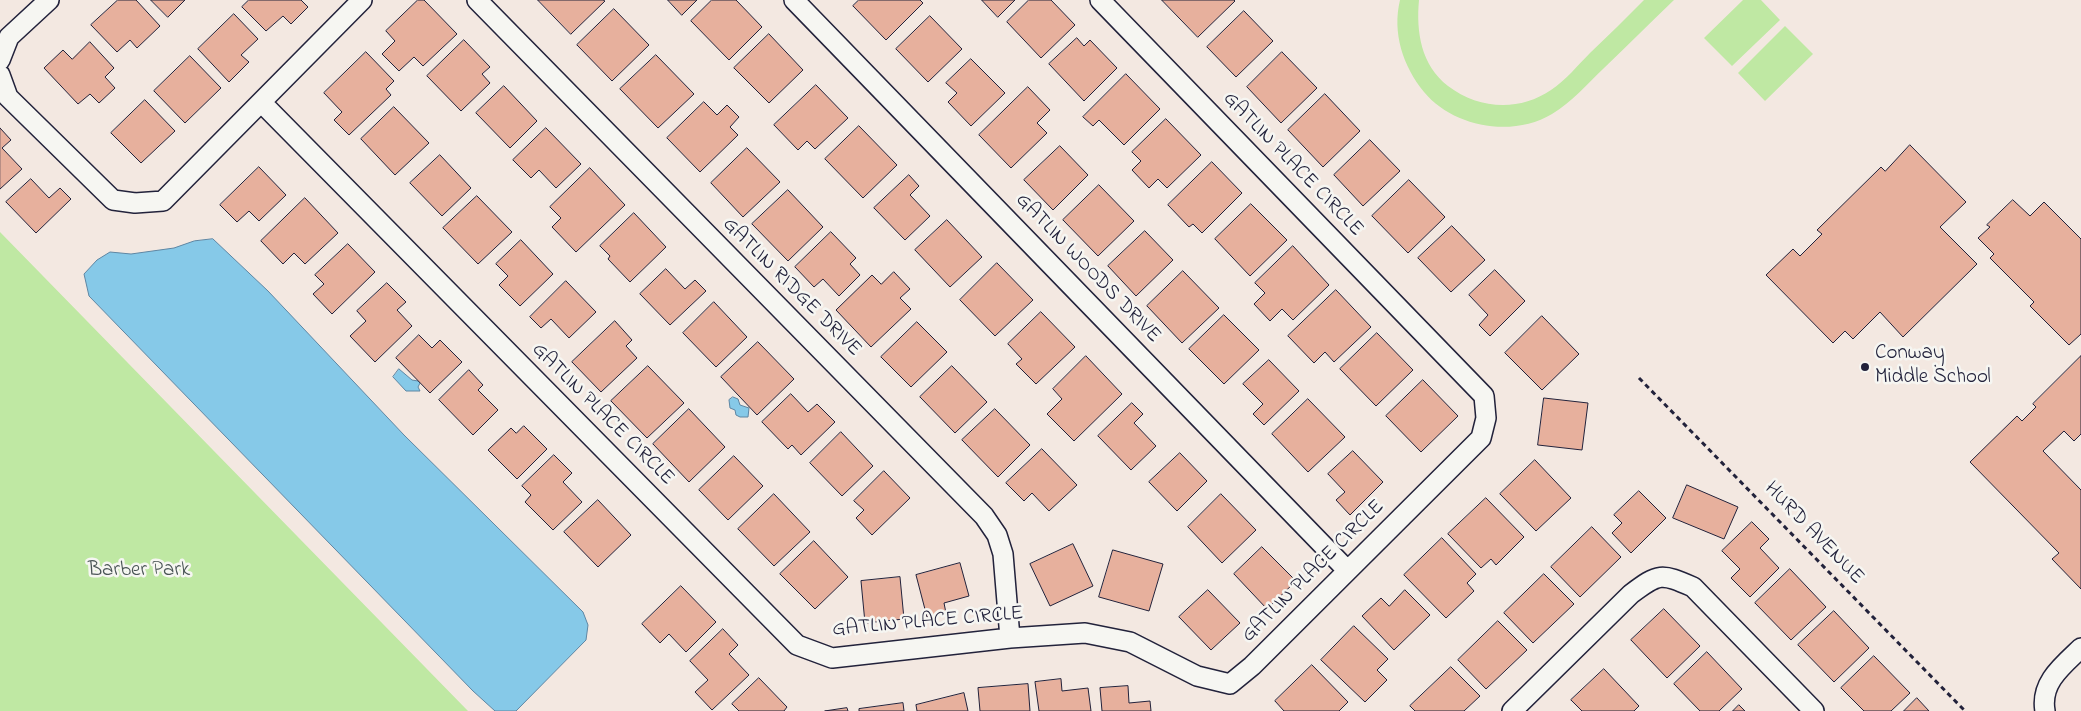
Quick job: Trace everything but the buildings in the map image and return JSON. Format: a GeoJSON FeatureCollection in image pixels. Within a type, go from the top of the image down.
{"type":"FeatureCollection","features":[{"type":"Feature","properties":{"kind":"street"},"geometry":{"type":"LineString","coordinates":[[0,60],[9,37],[49,0]]}},
{"type":"Feature","properties":{"kind":"street"},"geometry":{"type":"LineString","coordinates":[[0,75],[8,97],[113,200],[135,203],[163,201],[362,0]]}},
{"type":"Feature","properties":{"kind":"street","name":"GATLIN RIDGE DRIVE"},"geometry":{"type":"LineString","coordinates":[[477,0],[984,516],[997,535],[1002,554],[1010,638]]}},
{"type":"Feature","properties":{"kind":"street","name":"GATLIN WOODS DRIVE"},"geometry":{"type":"LineString","coordinates":[[794,0],[1347,570]]}},
{"type":"Feature","properties":{"kind":"street","name":"GATLIN PLACE CIRCLE"},"geometry":{"type":"LineString","coordinates":[[262,102],[798,645],[832,658],[1010,638],[1085,633],[1130,642],[1197,676],[1230,684],[1252,666],[1481,438],[1486,418],[1484,396],[1100,0]]}},
{"type":"Feature","properties":{"kind":"street"},"geometry":{"type":"LineString","coordinates":[[1521,708],[1631,594],[1651,578],[1669,576],[1693,587],[1814,711]]}},
{"type":"Feature","properties":{"kind":"street"},"geometry":{"type":"LineString","coordinates":[[2046,711],[2044,701],[2046,688],[2056,673],[2081,648]]}},
{"type":"Feature","properties":{"kind":"path","name":"HURD AVENUE"},"geometry":{"type":"LineString","coordinates":[[1640,378],[1965,711]]}},
{"type":"Feature","properties":{"kind":"green space"},"geometry":{"type":"Polygon","coordinates":[[[1400,0],[1419,0],[1418,24],[1422,47],[1426,58],[1439,78],[1460,94],[1485,103],[1499,105],[1526,102],[1551,90],[1566,78],[1644,0],[1674,0],[1566,104],[1552,114],[1536,121],[1519,126],[1502,127],[1467,121],[1451,114],[1436,104],[1424,92],[1410,71],[1401,49],[1397,25],[1400,0]]]}},
{"type":"Feature","properties":{"kind":"green space"},"geometry":{"type":"Polygon","coordinates":[[[1743,0],[1761,0],[1780,20],[1732,66],[1704,38],[1743,0]]]}},
{"type":"Feature","properties":{"kind":"green space"},"geometry":{"type":"Polygon","coordinates":[[[1785,26],[1813,54],[1765,101],[1738,73],[1785,26]]]}},
{"type":"Feature","properties":{"kind":"green space","name":"Barber Park"},"geometry":{"type":"Polygon","coordinates":[[[0,232],[468,711],[0,711],[0,232]]]}},
{"type":"Feature","properties":{"kind":"water"},"geometry":{"type":"Polygon","coordinates":[[[213,239],[268,291],[404,435],[583,612],[588,625],[586,640],[516,711],[495,711],[473,691],[89,296],[84,274],[97,260],[110,252],[131,254],[174,248],[194,241],[213,239]]]}},
{"type":"Feature","properties":{"kind":"water"},"geometry":{"type":"Polygon","coordinates":[[[399,369],[412,380],[420,383],[418,387],[420,391],[406,391],[393,377],[399,369]]]}},
{"type":"Feature","properties":{"kind":"water"},"geometry":{"type":"Polygon","coordinates":[[[733,397],[738,399],[740,405],[749,408],[748,417],[736,415],[735,410],[730,408],[729,400],[733,397]]]}},
{"type":"Feature","properties":{"kind":"place","name":"Conway Middle School"},"geometry":{"type":"Point","coordinates":[1865,367]}}]}
